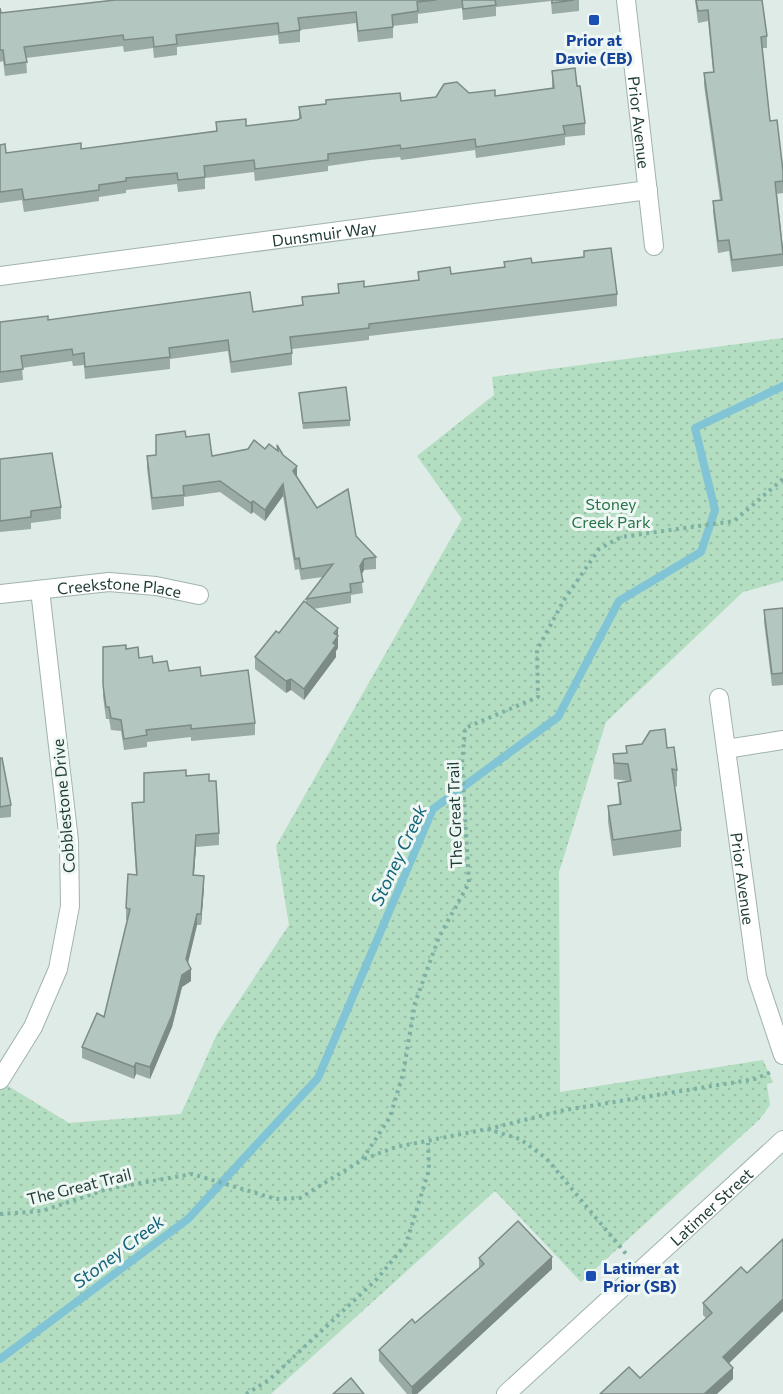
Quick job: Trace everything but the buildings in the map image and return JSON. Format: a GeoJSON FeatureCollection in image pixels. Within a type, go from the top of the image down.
{"type":"FeatureCollection","features":[{"type":"Feature","properties":{"kind":"street","name":"Prior Avenue"},"geometry":{"type":"LineString","coordinates":[[626,0],[654,246]]}},
{"type":"Feature","properties":{"kind":"street","name":"Dunsmuir Way"},"geometry":{"type":"LineString","coordinates":[[0,276],[648,190]]}},
{"type":"Feature","properties":{"kind":"street","name":"Creekstone Place"},"geometry":{"type":"LineString","coordinates":[[0,594],[108,582],[156,586],[199,595]]}},
{"type":"Feature","properties":{"kind":"street","name":"Cobblestone Drive"},"geometry":{"type":"LineString","coordinates":[[0,1080],[33,1027],[58,969],[70,906],[69,841],[40,590]]}},
{"type":"Feature","properties":{"kind":"street","name":"Prior Avenue"},"geometry":{"type":"LineString","coordinates":[[718,698],[757,977],[779,1063]]}},
{"type":"Feature","properties":{"kind":"street"},"geometry":{"type":"LineString","coordinates":[[726,749],[783,740]]}},
{"type":"Feature","properties":{"kind":"street","name":"Latimer Street"},"geometry":{"type":"LineString","coordinates":[[506,1394],[783,1140]]}},
{"type":"Feature","properties":{"kind":"path","name":"The Great Trail"},"geometry":{"type":"LineString","coordinates":[[0,1214],[42,1211],[106,1189],[192,1174],[276,1198],[300,1198],[362,1160],[390,1117],[404,1074],[415,1003],[439,937],[469,883],[462,765],[465,729],[538,697],[537,650],[564,600],[599,549],[621,537],[734,521],[783,479]]}},
{"type":"Feature","properties":{"kind":"path"},"geometry":{"type":"LineString","coordinates":[[362,1160],[396,1147],[428,1143],[565,1110],[755,1079],[779,1063]]}},
{"type":"Feature","properties":{"kind":"path"},"geometry":{"type":"LineString","coordinates":[[487,1130],[520,1139],[546,1158],[641,1271]]}},
{"type":"Feature","properties":{"kind":"path"},"geometry":{"type":"LineString","coordinates":[[246,1394],[269,1380],[377,1279],[406,1244],[429,1170],[428,1143]]}},
{"type":"Feature","properties":{"kind":"green space","name":"Stoney Creek Park"},"geometry":{"type":"Polygon","coordinates":[[[783,338],[783,581],[743,592],[606,722],[559,872],[560,1092],[763,1060],[773,1082],[767,1084],[770,1105],[760,1119],[581,1282],[495,1191],[271,1394],[0,1394],[0,1081],[69,1123],[181,1114],[217,1034],[289,925],[276,846],[462,519],[417,456],[494,395],[492,377],[783,338]]]}},
{"type":"Feature","properties":{"kind":"waterway","name":"Stoney Creek"},"geometry":{"type":"LineString","coordinates":[[0,1359],[188,1219],[318,1078],[433,809],[558,717],[619,601],[701,552],[715,510],[695,428],[783,386]]}},
{"type":"Feature","properties":{"kind":"place","name":"Prior at Davie (EB)"},"geometry":{"type":"Point","coordinates":[594,20]}},
{"type":"Feature","properties":{"kind":"place","name":"Latimer at Prior (SB)"},"geometry":{"type":"Point","coordinates":[591,1276]}}]}
